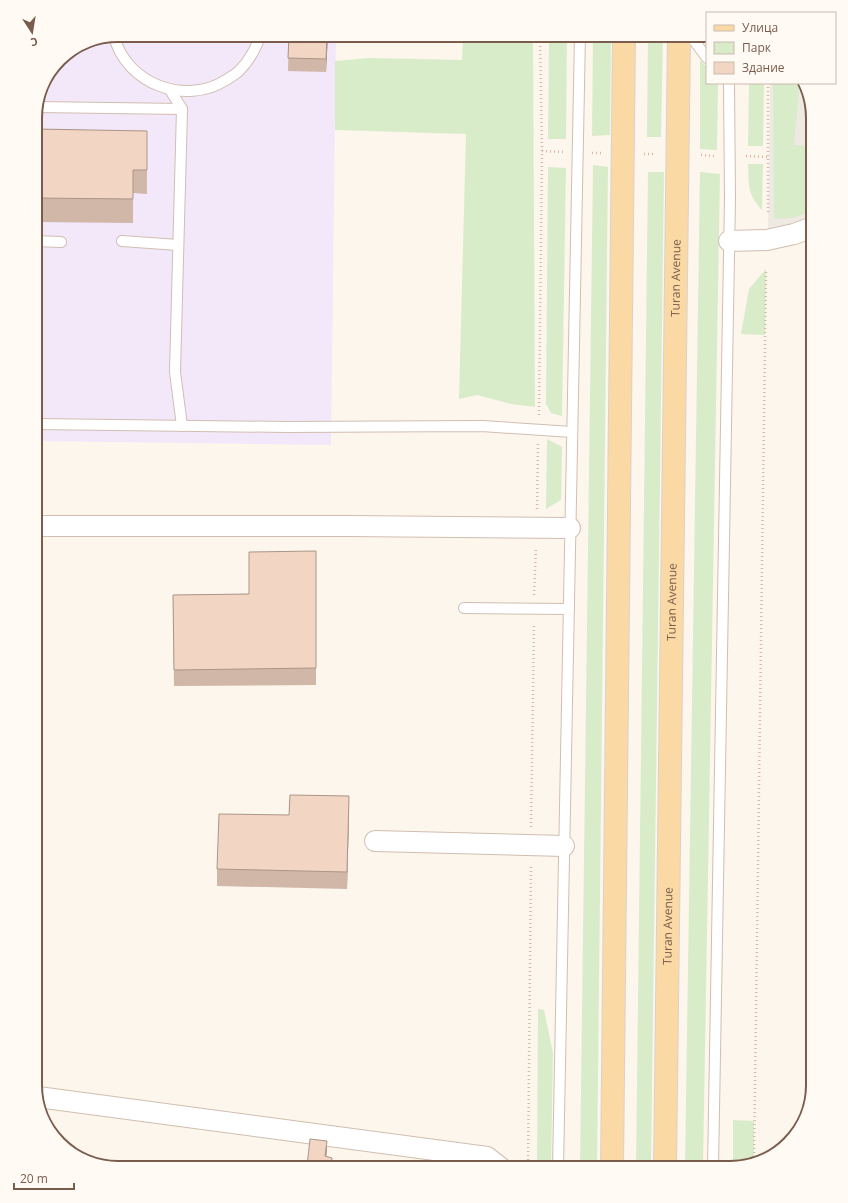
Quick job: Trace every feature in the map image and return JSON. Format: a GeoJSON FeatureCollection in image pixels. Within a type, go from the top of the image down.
{"type":"FeatureCollection","features":[{"type":"Feature","properties":{"kind":"main road"},"geometry":{"type":"LineString","coordinates":[[612,1161],[624,42]]}},
{"type":"Feature","properties":{"kind":"main road","name":"Turan Avenue"},"geometry":{"type":"LineString","coordinates":[[665,1161],[679,42]]}},
{"type":"Feature","properties":{"kind":"street"},"geometry":{"type":"LineString","coordinates":[[729,241],[767,240],[806,230]]}},
{"type":"Feature","properties":{"kind":"street"},"geometry":{"type":"LineString","coordinates":[[42,526],[570,528]]}},
{"type":"Feature","properties":{"kind":"street"},"geometry":{"type":"LineString","coordinates":[[375,841],[564,846]]}},
{"type":"Feature","properties":{"kind":"street"},"geometry":{"type":"LineString","coordinates":[[44,1098],[487,1157],[492,1161]]}},
{"type":"Feature","properties":{"kind":"lane"},"geometry":{"type":"LineString","coordinates":[[115,42],[116,46],[129,66],[148,81],[170,90],[194,91],[218,85],[238,72],[253,54],[258,42]]}},
{"type":"Feature","properties":{"kind":"lane"},"geometry":{"type":"LineString","coordinates":[[558,1161],[580,42]]}},
{"type":"Feature","properties":{"kind":"lane"},"geometry":{"type":"LineString","coordinates":[[695,42],[706,57]]}},
{"type":"Feature","properties":{"kind":"lane"},"geometry":{"type":"LineString","coordinates":[[713,1161],[730,198],[728,84]]}},
{"type":"Feature","properties":{"kind":"lane"},"geometry":{"type":"LineString","coordinates":[[170,90],[182,109],[175,372],[182,426]]}},
{"type":"Feature","properties":{"kind":"lane"},"geometry":{"type":"LineString","coordinates":[[43,107],[182,109]]}},
{"type":"Feature","properties":{"kind":"lane"},"geometry":{"type":"LineString","coordinates":[[42,241],[60,242]]}},
{"type":"Feature","properties":{"kind":"lane"},"geometry":{"type":"LineString","coordinates":[[122,241],[178,245]]}},
{"type":"Feature","properties":{"kind":"lane"},"geometry":{"type":"LineString","coordinates":[[42,424],[287,427],[482,426],[572,432]]}},
{"type":"Feature","properties":{"kind":"lane"},"geometry":{"type":"LineString","coordinates":[[464,608],[569,609]]}},
{"type":"Feature","properties":{"kind":"path"},"geometry":{"type":"LineString","coordinates":[[528,1161],[534,608],[539,430],[542,151],[540,42]]}},
{"type":"Feature","properties":{"kind":"path"},"geometry":{"type":"LineString","coordinates":[[768,84],[768,213]]}},
{"type":"Feature","properties":{"kind":"path"},"geometry":{"type":"LineString","coordinates":[[542,151],[567,152]]}},
{"type":"Feature","properties":{"kind":"path"},"geometry":{"type":"LineString","coordinates":[[644,154],[658,154]]}},
{"type":"Feature","properties":{"kind":"path"},"geometry":{"type":"LineString","coordinates":[[701,156],[720,156]]}},
{"type":"Feature","properties":{"kind":"path"},"geometry":{"type":"LineString","coordinates":[[746,156],[768,157]]}},
{"type":"Feature","properties":{"kind":"path"},"geometry":{"type":"LineString","coordinates":[[754,1156],[766,269]]}},
{"type":"Feature","properties":{"kind":"shaded area"},"geometry":{"type":"Polygon","coordinates":[[[113,42],[336,42],[331,445],[42,441],[42,113],[48,89],[52,80],[64,64],[76,55],[94,46],[113,42]]]}},
{"type":"Feature","properties":{"kind":"shaded area"},"geometry":{"type":"Polygon","coordinates":[[[770,84],[798,84],[803,99],[806,118],[806,225],[768,239],[770,84]]]}},
{"type":"Feature","properties":{"kind":"green space"},"geometry":{"type":"Polygon","coordinates":[[[463,42],[533,42],[535,407],[511,404],[477,395],[459,399],[466,134],[335,130],[335,61],[370,58],[462,60],[463,42]]]}},
{"type":"Feature","properties":{"kind":"green space"},"geometry":{"type":"Polygon","coordinates":[[[549,42],[567,42],[566,139],[548,139],[549,42]]]}},
{"type":"Feature","properties":{"kind":"green space"},"geometry":{"type":"Polygon","coordinates":[[[593,42],[611,42],[610,135],[592,136],[593,42]]]}},
{"type":"Feature","properties":{"kind":"green space"},"geometry":{"type":"Polygon","coordinates":[[[648,42],[663,42],[661,137],[647,137],[648,42]]]}},
{"type":"Feature","properties":{"kind":"green space"},"geometry":{"type":"Polygon","coordinates":[[[700,60],[706,66],[706,84],[718,84],[717,150],[700,149],[700,60]]]}},
{"type":"Feature","properties":{"kind":"green space"},"geometry":{"type":"Polygon","coordinates":[[[749,84],[764,84],[763,146],[748,146],[749,84]]]}},
{"type":"Feature","properties":{"kind":"green space"},"geometry":{"type":"Polygon","coordinates":[[[773,84],[798,84],[800,88],[794,145],[806,146],[806,213],[792,218],[774,219],[773,84]]]}},
{"type":"Feature","properties":{"kind":"green space"},"geometry":{"type":"Polygon","coordinates":[[[748,164],[763,164],[762,210],[751,194],[748,164]]]}},
{"type":"Feature","properties":{"kind":"green space"},"geometry":{"type":"Polygon","coordinates":[[[593,165],[608,167],[597,1161],[580,1161],[593,165]]]}},
{"type":"Feature","properties":{"kind":"green space"},"geometry":{"type":"Polygon","coordinates":[[[548,167],[566,168],[562,416],[551,413],[546,404],[548,167]]]}},
{"type":"Feature","properties":{"kind":"green space"},"geometry":{"type":"Polygon","coordinates":[[[648,172],[664,172],[651,1161],[636,1161],[648,172]]]}},
{"type":"Feature","properties":{"kind":"green space"},"geometry":{"type":"Polygon","coordinates":[[[700,172],[720,174],[703,1161],[685,1161],[700,172]]]}},
{"type":"Feature","properties":{"kind":"green space"},"geometry":{"type":"Polygon","coordinates":[[[766,269],[765,335],[741,334],[749,289],[766,269]]]}},
{"type":"Feature","properties":{"kind":"green space"},"geometry":{"type":"Polygon","coordinates":[[[547,439],[562,447],[561,500],[546,509],[547,439]]]}},
{"type":"Feature","properties":{"kind":"green space"},"geometry":{"type":"Polygon","coordinates":[[[538,1009],[544,1010],[553,1053],[551,1161],[537,1161],[538,1009]]]}},
{"type":"Feature","properties":{"kind":"green space"},"geometry":{"type":"Polygon","coordinates":[[[733,1120],[754,1121],[754,1156],[733,1161],[733,1120]]]}},
{"type":"Feature","properties":{"kind":"building"},"geometry":{"type":"Polygon","coordinates":[[[289,42],[327,42],[326,59],[288,58],[289,42]]]}},
{"type":"Feature","properties":{"kind":"building"},"geometry":{"type":"Polygon","coordinates":[[[42,129],[147,131],[147,170],[133,170],[133,199],[42,198],[42,129]]]}},
{"type":"Feature","properties":{"kind":"building"},"geometry":{"type":"Polygon","coordinates":[[[316,551],[316,668],[174,670],[173,595],[249,594],[249,552],[316,551]]]}},
{"type":"Feature","properties":{"kind":"building"},"geometry":{"type":"Polygon","coordinates":[[[290,795],[349,796],[347,872],[217,869],[219,814],[289,815],[290,795]]]}},
{"type":"Feature","properties":{"kind":"building"},"geometry":{"type":"Polygon","coordinates":[[[310,1139],[327,1141],[325,1156],[332,1158],[332,1161],[308,1161],[310,1139]]]}}]}
